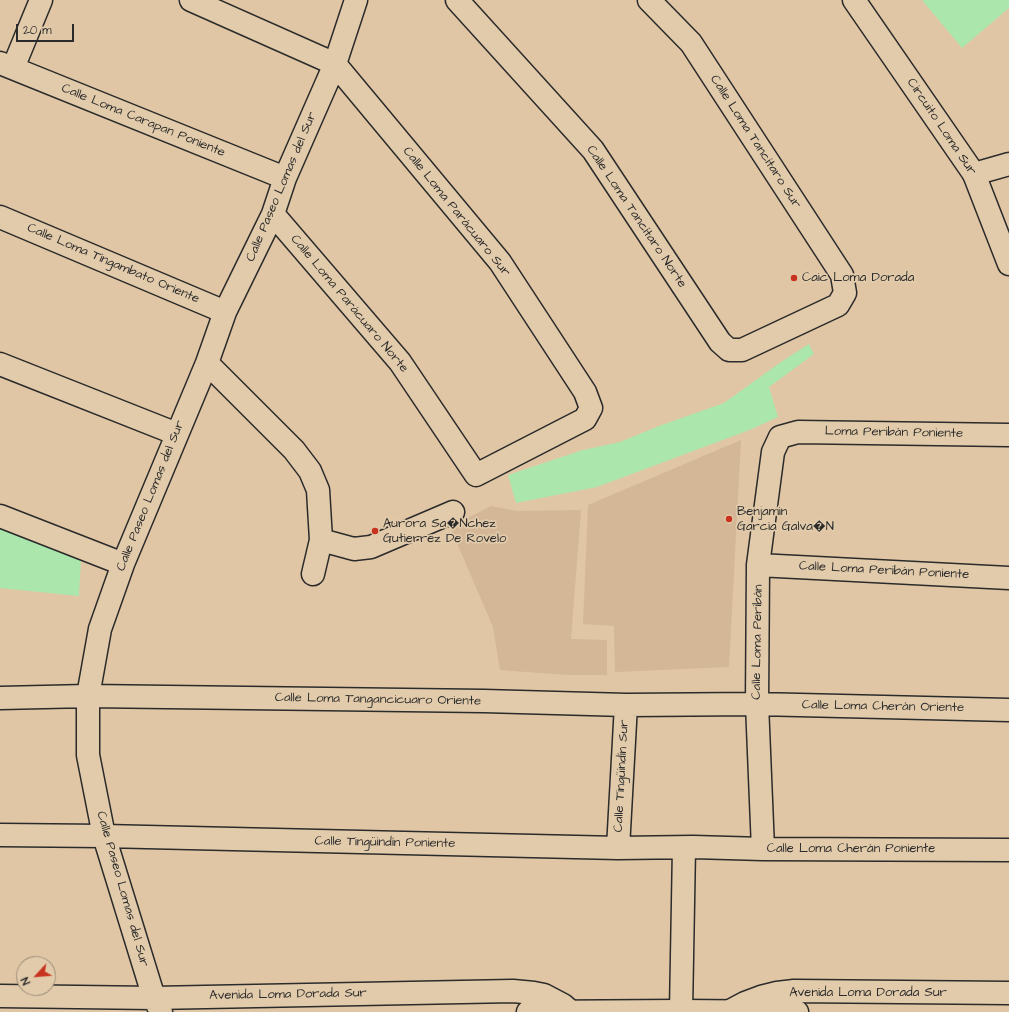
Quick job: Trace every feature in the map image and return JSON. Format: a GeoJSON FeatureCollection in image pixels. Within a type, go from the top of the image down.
{"type":"FeatureCollection","features":[{"type":"Feature","properties":{"kind":"street"},"geometry":{"type":"LineString","coordinates":[[6,66],[41,0]]}},
{"type":"Feature","properties":{"kind":"street"},"geometry":{"type":"LineString","coordinates":[[191,0],[335,64]]}},
{"type":"Feature","properties":{"kind":"street","name":"Calle Paseo Lomas del Sur"},"geometry":{"type":"LineString","coordinates":[[157,1005],[104,836],[88,755],[88,696],[100,629],[123,564],[207,363],[226,312],[273,214],[285,178],[335,64],[356,0]]}},
{"type":"Feature","properties":{"kind":"street","name":"Calle Loma Tancítaro Norte"},"geometry":{"type":"LineString","coordinates":[[456,0],[593,150],[720,342],[729,350],[742,350],[838,305],[845,293]]}},
{"type":"Feature","properties":{"kind":"street","name":"Calle Loma Tancítaro Sur"},"geometry":{"type":"LineString","coordinates":[[649,0],[691,43],[842,275],[845,293]]}},
{"type":"Feature","properties":{"kind":"street","name":"Circuito Loma Sur"},"geometry":{"type":"LineString","coordinates":[[854,0],[974,174],[1009,264]]}},
{"type":"Feature","properties":{"kind":"street","name":"Calle Loma Parácuaro Sur"},"geometry":{"type":"LineString","coordinates":[[335,64],[500,262],[585,392],[591,408],[585,419],[476,475]]}},
{"type":"Feature","properties":{"kind":"street","name":"Calle Loma Carapan Poniente"},"geometry":{"type":"LineString","coordinates":[[6,66],[285,178]]}},
{"type":"Feature","properties":{"kind":"street"},"geometry":{"type":"LineString","coordinates":[[974,174],[1009,164]]}},
{"type":"Feature","properties":{"kind":"street","name":"Calle Loma Parácuaro Norte"},"geometry":{"type":"LineString","coordinates":[[273,214],[400,362],[476,475]]}},
{"type":"Feature","properties":{"kind":"street","name":"Calle Loma Tingambato Oriente"},"geometry":{"type":"LineString","coordinates":[[0,217],[226,312]]}},
{"type":"Feature","properties":{"kind":"street"},"geometry":{"type":"LineString","coordinates":[[207,363],[294,450],[310,471],[318,490],[321,540],[313,574]]}},
{"type":"Feature","properties":{"kind":"street"},"geometry":{"type":"LineString","coordinates":[[0,364],[177,434]]}},
{"type":"Feature","properties":{"kind":"street","name":"Loma Peribán Poniente"},"geometry":{"type":"LineString","coordinates":[[780,438],[798,432],[1009,435]]}},
{"type":"Feature","properties":{"kind":"street","name":"Calle Loma Peribán"},"geometry":{"type":"LineString","coordinates":[[763,849],[757,704],[758,565],[773,452],[780,438]]}},
{"type":"Feature","properties":{"kind":"street"},"geometry":{"type":"LineString","coordinates":[[321,540],[354,549],[371,547],[453,512]]}},
{"type":"Feature","properties":{"kind":"street"},"geometry":{"type":"LineString","coordinates":[[0,516],[123,564]]}},
{"type":"Feature","properties":{"kind":"street","name":"Calle Loma Peribán Poniente"},"geometry":{"type":"LineString","coordinates":[[758,565],[1009,578]]}},
{"type":"Feature","properties":{"kind":"street","name":"Calle Loma Tangancicuaro Oriente"},"geometry":{"type":"LineString","coordinates":[[0,698],[88,696],[484,701],[626,705],[757,704]]}},
{"type":"Feature","properties":{"kind":"street","name":"Calle Loma Cherán Oriente"},"geometry":{"type":"LineString","coordinates":[[757,704],[1009,710]]}},
{"type":"Feature","properties":{"kind":"street","name":"Calle Tingüindín Sur"},"geometry":{"type":"LineString","coordinates":[[618,848],[626,705]]}},
{"type":"Feature","properties":{"kind":"street","name":"Calle Tingüindín Poniente"},"geometry":{"type":"LineString","coordinates":[[0,835],[618,848],[681,848]]}},
{"type":"Feature","properties":{"kind":"street"},"geometry":{"type":"LineString","coordinates":[[681,848],[692,1011]]}},
{"type":"Feature","properties":{"kind":"street","name":"Calle Loma Cherán Poniente"},"geometry":{"type":"LineString","coordinates":[[681,848],[1009,850]]}},
{"type":"Feature","properties":{"kind":"street","name":"Avenida Loma Dorada Sur"},"geometry":{"type":"LineString","coordinates":[[0,996],[157,1005],[513,991],[544,995],[563,1005],[571,1012]]}},
{"type":"Feature","properties":{"kind":"street","name":"Avenida Loma Dorada Sur"},"geometry":{"type":"LineString","coordinates":[[730,1011],[761,996],[794,991],[1009,994]]}},
{"type":"Feature","properties":{"kind":"street","name":"Avenida Loma Dorada Sur"},"geometry":{"type":"LineString","coordinates":[[528,1012],[797,1012]]}},
{"type":"Feature","properties":{"kind":"shaded area"},"geometry":{"type":"Polygon","coordinates":[[[741,440],[729,667],[615,672],[614,626],[583,624],[588,505],[741,440]]]}},
{"type":"Feature","properties":{"kind":"shaded area"},"geometry":{"type":"Polygon","coordinates":[[[491,506],[517,511],[581,510],[571,639],[607,640],[607,675],[567,675],[500,670],[493,627],[450,527],[491,506]]]}},
{"type":"Feature","properties":{"kind":"green space"},"geometry":{"type":"Polygon","coordinates":[[[922,0],[1009,0],[1009,8],[962,48],[922,0]]]}},
{"type":"Feature","properties":{"kind":"green space"},"geometry":{"type":"Polygon","coordinates":[[[809,344],[814,354],[769,387],[778,417],[752,429],[597,487],[516,503],[508,475],[583,450],[620,442],[659,426],[724,403],[809,344]]]}},
{"type":"Feature","properties":{"kind":"green space"},"geometry":{"type":"Polygon","coordinates":[[[0,522],[81,559],[79,596],[0,588],[0,522]]]}},
{"type":"Feature","properties":{"kind":"place","name":"Caic Loma Dorada"},"geometry":{"type":"Point","coordinates":[794,278]}},
{"type":"Feature","properties":{"kind":"place","name":"Benjamin Garcia Galva�N"},"geometry":{"type":"Point","coordinates":[729,519]}},
{"type":"Feature","properties":{"kind":"place","name":"Aurora Sa�Nchez Gutierrez De Rovelo"},"geometry":{"type":"Point","coordinates":[375,531]}}]}
